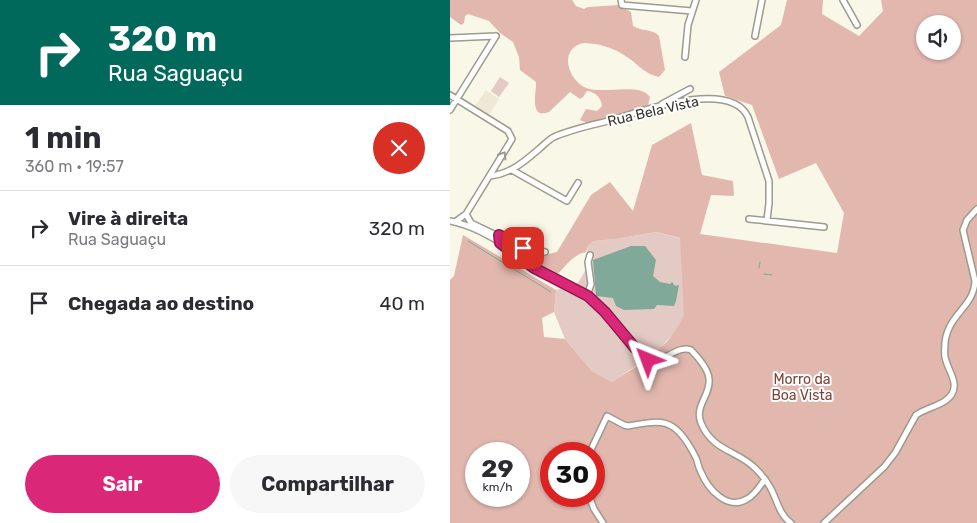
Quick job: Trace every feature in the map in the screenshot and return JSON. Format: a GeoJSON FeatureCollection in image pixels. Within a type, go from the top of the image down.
{"type":"FeatureCollection","features":[{"type":"Feature","properties":{"kind":"street"},"geometry":{"type":"LineString","coordinates":[[685,57],[687,30],[696,0]]}},
{"type":"Feature","properties":{"kind":"street"},"geometry":{"type":"LineString","coordinates":[[755,36],[762,0]]}},
{"type":"Feature","properties":{"kind":"street"},"geometry":{"type":"LineString","coordinates":[[843,0],[857,25]]}},
{"type":"Feature","properties":{"kind":"street"},"geometry":{"type":"LineString","coordinates":[[622,2],[692,11]]}},
{"type":"Feature","properties":{"kind":"street"},"geometry":{"type":"LineString","coordinates":[[450,38],[496,36],[450,110]]}},
{"type":"Feature","properties":{"kind":"street"},"geometry":{"type":"LineString","coordinates":[[658,107],[690,90]]}},
{"type":"Feature","properties":{"kind":"street"},"geometry":{"type":"LineString","coordinates":[[450,95],[508,131],[512,136],[511,142],[466,214],[452,222]]}},
{"type":"Feature","properties":{"kind":"street","name":"Rua Bela Vista"},"geometry":{"type":"LineString","coordinates":[[490,176],[504,174],[512,170],[556,136],[658,107],[689,100],[709,99],[731,103],[745,111],[769,180],[767,220]]}},
{"type":"Feature","properties":{"kind":"street"},"geometry":{"type":"LineString","coordinates":[[512,170],[567,201],[578,183]]}},
{"type":"Feature","properties":{"kind":"street"},"geometry":{"type":"LineString","coordinates":[[824,523],[884,467],[895,453],[916,415],[941,403],[951,395],[954,384],[945,357],[946,341],[948,329],[953,319],[968,303],[975,290],[975,281],[963,230],[966,220],[977,209]]}},
{"type":"Feature","properties":{"kind":"street"},"geometry":{"type":"LineString","coordinates":[[466,214],[474,227],[534,268],[588,296],[648,360],[655,361],[684,348],[691,350],[709,378],[699,410],[701,425],[720,448],[748,462],[765,479],[784,517],[791,523]]}},
{"type":"Feature","properties":{"kind":"street"},"geometry":{"type":"LineString","coordinates":[[750,219],[824,227]]}},
{"type":"Feature","properties":{"kind":"street"},"geometry":{"type":"LineString","coordinates":[[452,222],[499,235],[523,248],[545,252]]}},
{"type":"Feature","properties":{"kind":"street"},"geometry":{"type":"LineString","coordinates":[[493,239],[499,235]]}},
{"type":"Feature","properties":{"kind":"street"},"geometry":{"type":"LineString","coordinates":[[499,235],[500,243]]}},
{"type":"Feature","properties":{"kind":"street"},"geometry":{"type":"LineString","coordinates":[[588,296],[590,284],[588,262],[590,255]]}},
{"type":"Feature","properties":{"kind":"street"},"geometry":{"type":"LineString","coordinates":[[595,442],[607,416],[628,426],[658,423],[673,426],[696,458],[705,481],[726,501],[733,503],[748,499],[765,479]]}},
{"type":"Feature","properties":{"kind":"street"},"geometry":{"type":"LineString","coordinates":[[593,507],[603,523]]}},
{"type":"Feature","properties":{"kind":"shaded area"},"geometry":{"type":"Polygon","coordinates":[[[500,77],[509,83],[499,97],[491,91],[500,77]]]}},
{"type":"Feature","properties":{"kind":"shaded area"},"geometry":{"type":"Polygon","coordinates":[[[486,90],[499,99],[489,115],[475,106],[486,90]]]}},
{"type":"Feature","properties":{"kind":"shaded area"},"geometry":{"type":"Polygon","coordinates":[[[656,232],[768,262],[667,340],[660,350],[612,382],[592,371],[565,339],[554,312],[556,290],[578,283],[585,271],[588,246],[594,241],[656,232]]]}},
{"type":"Feature","properties":{"kind":"shaded area"},"geometry":{"type":"Polygon","coordinates":[[[631,246],[645,246],[656,260],[653,276],[660,282],[670,284],[672,282],[675,286],[679,285],[674,306],[657,305],[654,309],[624,310],[616,306],[613,298],[596,296],[593,260],[631,246]]]}},
{"type":"Feature","properties":{"kind":"green space"},"geometry":{"type":"Polygon","coordinates":[[[450,0],[572,0],[576,6],[584,9],[588,7],[618,5],[631,12],[633,26],[653,32],[659,36],[665,70],[659,77],[654,76],[616,50],[582,43],[574,48],[568,59],[571,72],[579,83],[591,89],[629,89],[645,92],[650,97],[648,105],[639,110],[587,123],[580,120],[586,109],[597,111],[602,106],[599,98],[587,91],[580,99],[570,92],[549,112],[538,112],[535,103],[536,82],[520,70],[519,57],[513,42],[500,33],[489,21],[468,14],[461,25],[450,17],[450,0]]]}},
{"type":"Feature","properties":{"kind":"green space","name":"Morro da Boa Vista"},"geometry":{"type":"Polygon","coordinates":[[[787,0],[823,0],[822,14],[859,36],[883,11],[881,0],[977,0],[977,523],[450,523],[450,280],[454,276],[463,235],[556,290],[554,312],[542,318],[544,337],[565,339],[592,371],[612,382],[654,354],[678,327],[684,315],[680,238],[656,232],[594,241],[588,246],[586,252],[573,259],[556,276],[536,267],[525,259],[557,252],[591,195],[610,182],[633,211],[652,145],[691,123],[702,175],[733,181],[734,196],[711,195],[700,234],[837,253],[844,213],[816,163],[779,179],[752,105],[725,96],[719,72],[781,25],[787,0]]]}},
{"type":"Feature","properties":{"kind":"waterway"},"geometry":{"type":"LineString","coordinates":[[468,241],[551,292]]}},
{"type":"Feature","properties":{"kind":"waterway"},"geometry":{"type":"LineString","coordinates":[[759,268],[760,262]]}},
{"type":"Feature","properties":{"kind":"waterway"},"geometry":{"type":"LineString","coordinates":[[764,274],[772,275]]}},
{"type":"Feature","properties":{"kind":"route"},"geometry":{"type":"LineString","coordinates":[[523,248],[499,235],[500,243],[525,262],[544,274],[588,296],[598,304],[635,348],[648,360]]}}]}
